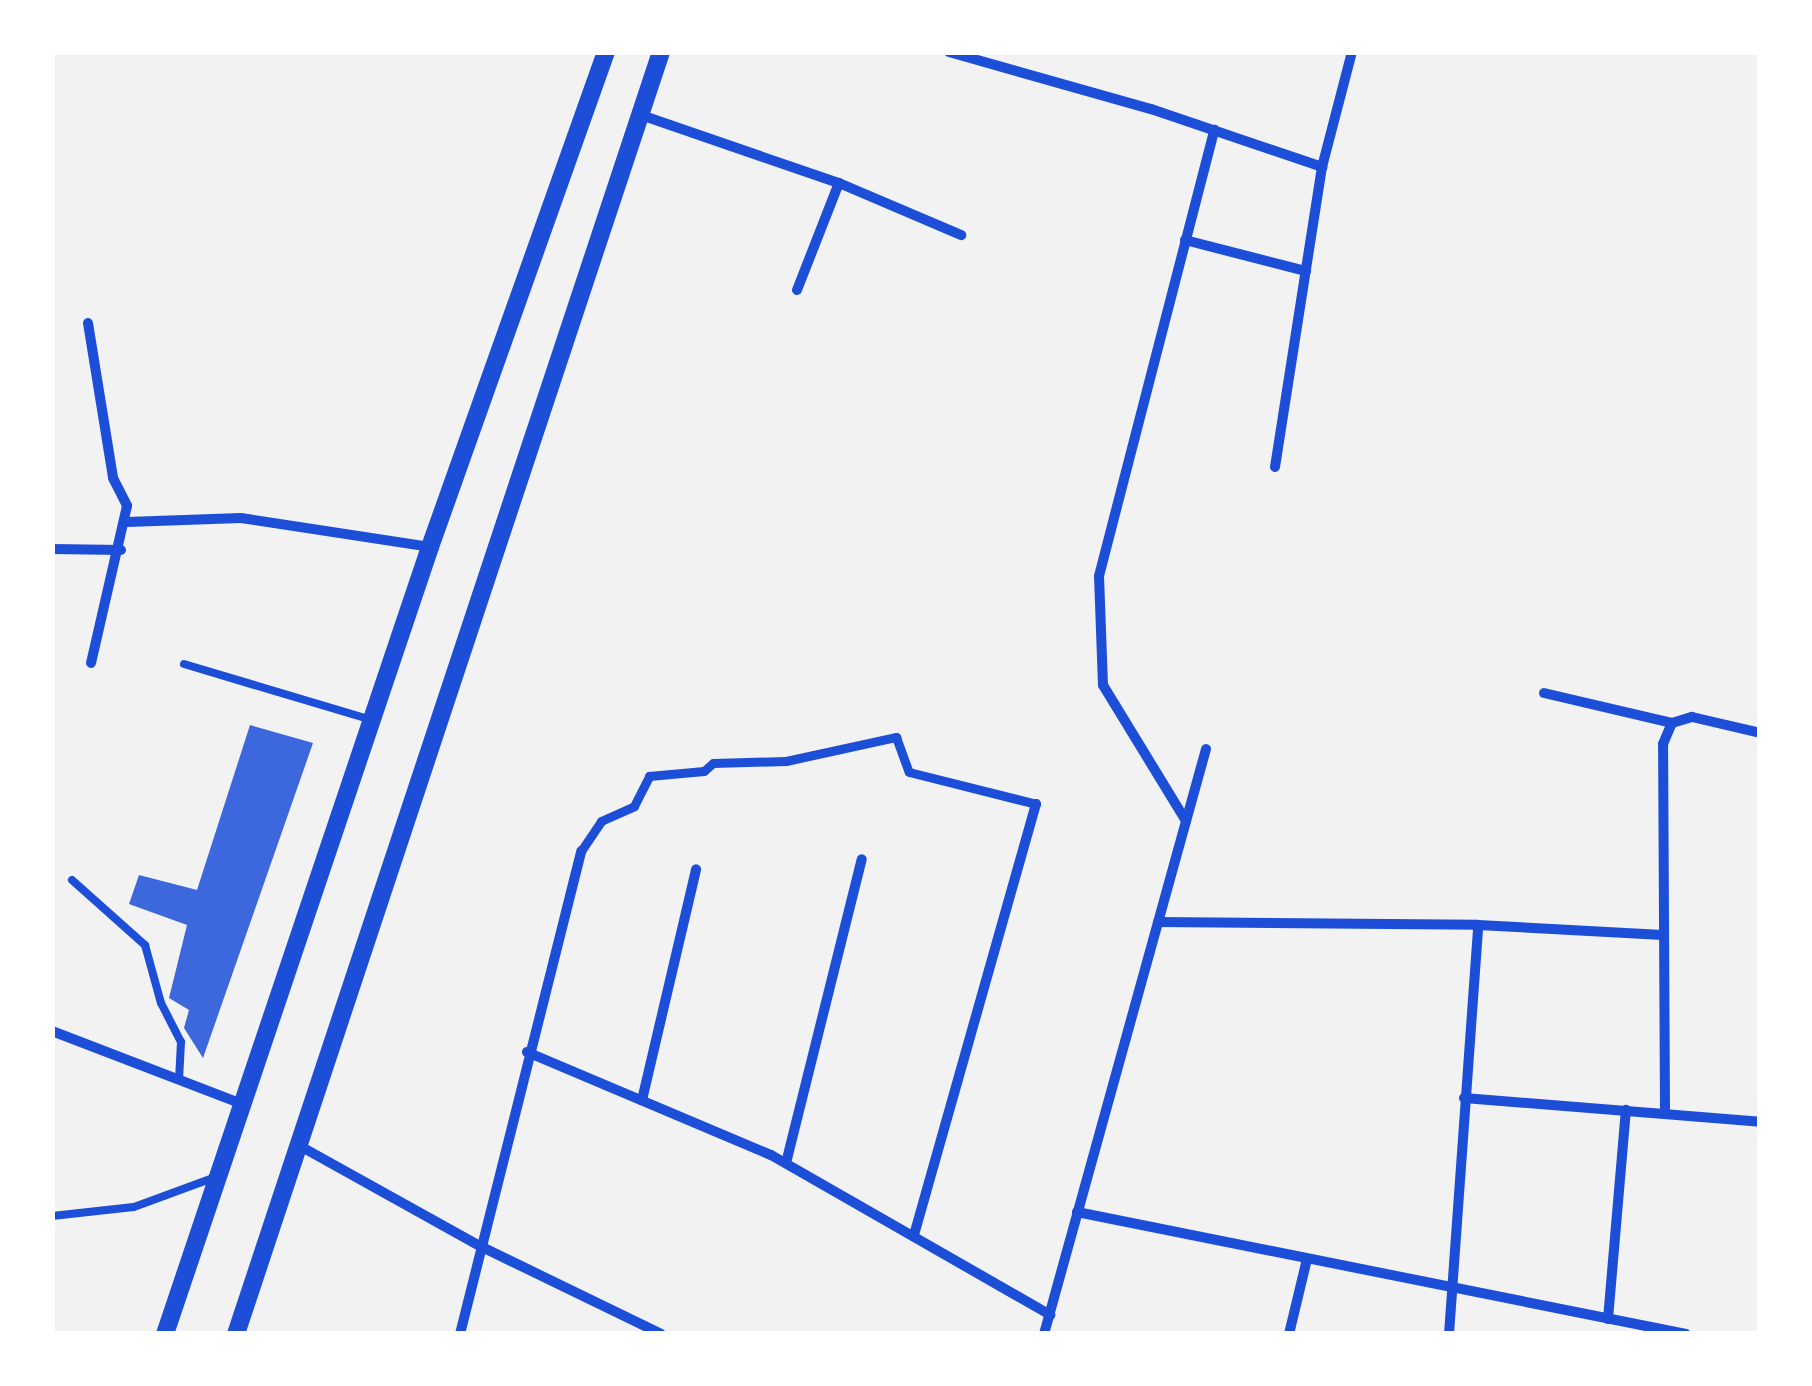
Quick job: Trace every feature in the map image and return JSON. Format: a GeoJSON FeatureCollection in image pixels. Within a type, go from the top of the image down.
{"type":"FeatureCollection","features":[{"type":"Feature","properties":{"kind":"street"},"geometry":{"type":"LineString","coordinates":[[164,1334],[430,547],[606,52]]}},
{"type":"Feature","properties":{"kind":"street"},"geometry":{"type":"LineString","coordinates":[[236,1334],[661,52]]}},
{"type":"Feature","properties":{"kind":"street"},"geometry":{"type":"LineString","coordinates":[[949,52],[1214,130],[1322,167]]}},
{"type":"Feature","properties":{"kind":"street"},"geometry":{"type":"LineString","coordinates":[[1275,466],[1322,167],[1352,52]]}},
{"type":"Feature","properties":{"kind":"street"},"geometry":{"type":"LineString","coordinates":[[640,115],[839,183],[961,234]]}},
{"type":"Feature","properties":{"kind":"street"},"geometry":{"type":"LineString","coordinates":[[1186,822],[1103,685],[1099,576],[1214,130]]}},
{"type":"Feature","properties":{"kind":"street"},"geometry":{"type":"LineString","coordinates":[[796,290],[839,183]]}},
{"type":"Feature","properties":{"kind":"street"},"geometry":{"type":"LineString","coordinates":[[1185,240],[1306,270]]}},
{"type":"Feature","properties":{"kind":"street"},"geometry":{"type":"LineString","coordinates":[[88,323],[113,478],[127,522],[92,664]]}},
{"type":"Feature","properties":{"kind":"street"},"geometry":{"type":"LineString","coordinates":[[127,522],[241,518],[430,547]]}},
{"type":"Feature","properties":{"kind":"street"},"geometry":{"type":"LineString","coordinates":[[52,549],[120,550]]}},
{"type":"Feature","properties":{"kind":"street"},"geometry":{"type":"LineString","coordinates":[[1544,693],[1672,723],[1692,717],[1760,733]]}},
{"type":"Feature","properties":{"kind":"street"},"geometry":{"type":"LineString","coordinates":[[1665,1111],[1663,744],[1672,723]]}},
{"type":"Feature","properties":{"kind":"street"},"geometry":{"type":"LineString","coordinates":[[460,1334],[581,851],[601,820],[634,806],[649,776],[704,772],[713,763],[786,760],[896,737],[909,772],[1036,804],[914,1235]]}},
{"type":"Feature","properties":{"kind":"street"},"geometry":{"type":"LineString","coordinates":[[1044,1334],[1206,750]]}},
{"type":"Feature","properties":{"kind":"street"},"geometry":{"type":"LineString","coordinates":[[786,1163],[862,860]]}},
{"type":"Feature","properties":{"kind":"street"},"geometry":{"type":"LineString","coordinates":[[642,1100],[696,869]]}},
{"type":"Feature","properties":{"kind":"street"},"geometry":{"type":"LineString","coordinates":[[1158,922],[1478,924],[1664,935]]}},
{"type":"Feature","properties":{"kind":"street"},"geometry":{"type":"LineString","coordinates":[[1449,1334],[1478,924]]}},
{"type":"Feature","properties":{"kind":"street"},"geometry":{"type":"LineString","coordinates":[[52,1031],[242,1104]]}},
{"type":"Feature","properties":{"kind":"street"},"geometry":{"type":"LineString","coordinates":[[528,1052],[786,1163],[1050,1314]]}},
{"type":"Feature","properties":{"kind":"street"},"geometry":{"type":"LineString","coordinates":[[1464,1098],[1665,1111],[1760,1122]]}},
{"type":"Feature","properties":{"kind":"street"},"geometry":{"type":"LineString","coordinates":[[1608,1319],[1626,1110]]}},
{"type":"Feature","properties":{"kind":"street"},"geometry":{"type":"LineString","coordinates":[[300,1146],[480,1246],[661,1334]]}},
{"type":"Feature","properties":{"kind":"street"},"geometry":{"type":"LineString","coordinates":[[1078,1212],[1686,1334]]}},
{"type":"Feature","properties":{"kind":"street"},"geometry":{"type":"LineString","coordinates":[[1289,1334],[1307,1259]]}},
{"type":"Feature","properties":{"kind":"lane"},"geometry":{"type":"LineString","coordinates":[[184,664],[372,720]]}},
{"type":"Feature","properties":{"kind":"lane"},"geometry":{"type":"LineString","coordinates":[[72,880],[146,945],[161,1003],[182,1042],[180,1080]]}},
{"type":"Feature","properties":{"kind":"lane"},"geometry":{"type":"LineString","coordinates":[[52,1216],[134,1208],[218,1177]]}},
{"type":"Feature","properties":{"kind":"building"},"geometry":{"type":"Polygon","coordinates":[[[250,725],[313,743],[203,1058],[184,1028],[189,1010],[169,998],[187,925],[129,904],[139,875],[197,890],[250,725]]]}}]}
